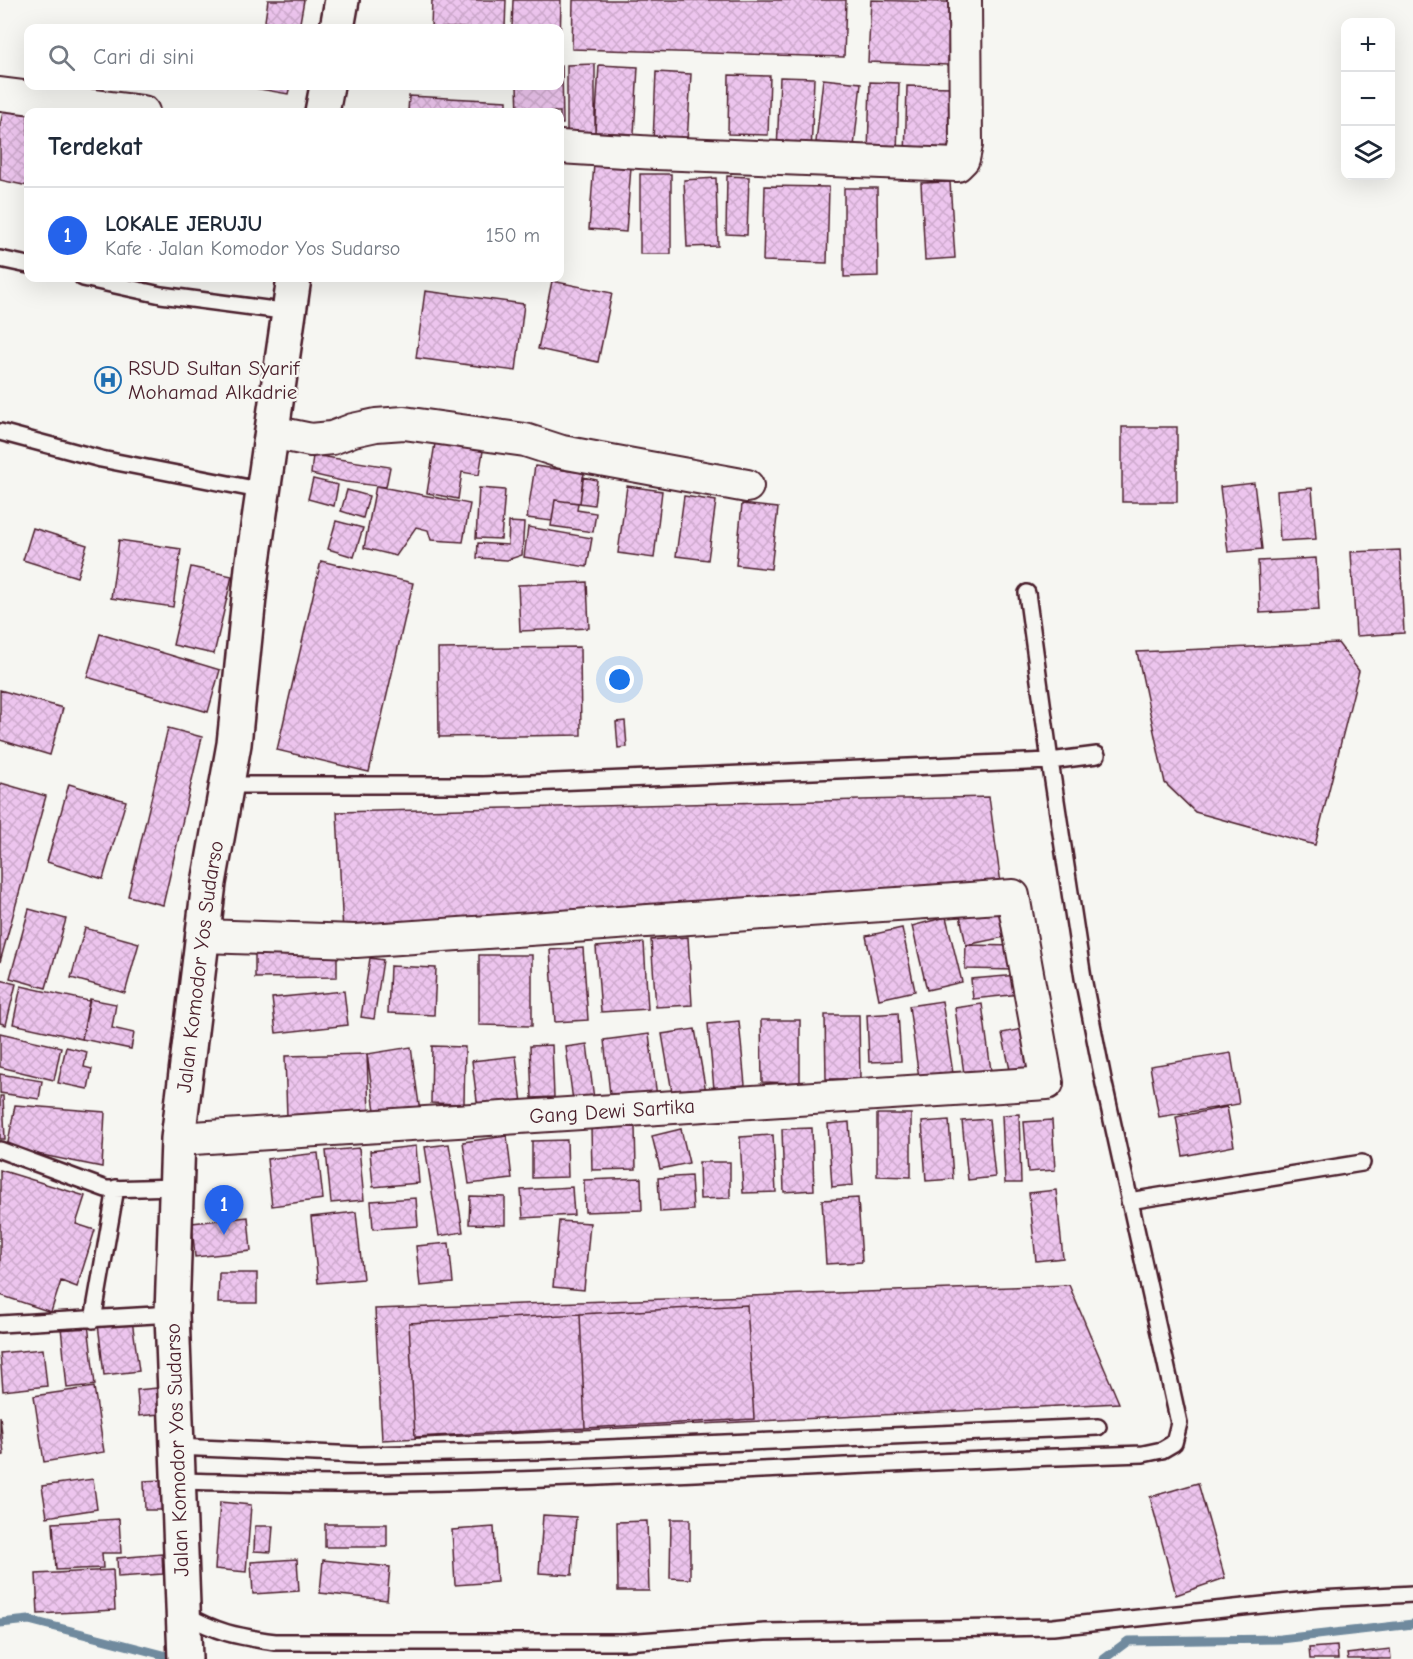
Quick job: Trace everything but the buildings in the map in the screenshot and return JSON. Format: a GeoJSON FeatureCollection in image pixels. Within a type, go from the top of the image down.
{"type":"FeatureCollection","features":[{"type":"Feature","properties":{"kind":"street"},"geometry":{"type":"LineString","coordinates":[[338,24],[342,0]]}},
{"type":"Feature","properties":{"kind":"street"},"geometry":{"type":"LineString","coordinates":[[564,147],[957,165],[963,159],[966,145],[964,0]]}},
{"type":"Feature","properties":{"kind":"street"},"geometry":{"type":"LineString","coordinates":[[323,108],[326,90]]}},
{"type":"Feature","properties":{"kind":"street"},"geometry":{"type":"LineString","coordinates":[[0,94],[111,108]]}},
{"type":"Feature","properties":{"kind":"street","name":"Jalan Komodor Yos Sudarso"},"geometry":{"type":"LineString","coordinates":[[185,1659],[172,1314],[178,1139],[208,883],[234,744],[252,568],[294,282]]}},
{"type":"Feature","properties":{"kind":"street"},"geometry":{"type":"LineString","coordinates":[[272,432],[311,440],[332,438],[376,425],[404,423],[525,440],[561,452],[747,486]]}},
{"type":"Feature","properties":{"kind":"street","name":"Gang Dewi Sartika"},"geometry":{"type":"LineString","coordinates":[[178,1139],[1047,1083],[1013,896],[356,941],[202,936]]}},
{"type":"Feature","properties":{"kind":"lane"},"geometry":{"type":"LineString","coordinates":[[0,259],[24,264]]}},
{"type":"Feature","properties":{"kind":"lane"},"geometry":{"type":"LineString","coordinates":[[101,282],[161,295],[290,312]]}},
{"type":"Feature","properties":{"kind":"lane"},"geometry":{"type":"LineString","coordinates":[[0,432],[101,459],[264,491]]}},
{"type":"Feature","properties":{"kind":"lane"},"geometry":{"type":"LineString","coordinates":[[177,1481],[337,1484],[567,1478],[1143,1454],[1162,1450],[1174,1443],[1179,1423],[1129,1201],[1083,978],[1027,593]]}},
{"type":"Feature","properties":{"kind":"lane"},"geometry":{"type":"LineString","coordinates":[[227,785],[483,785],[1050,761],[1097,755]]}},
{"type":"Feature","properties":{"kind":"lane"},"geometry":{"type":"LineString","coordinates":[[0,1150],[106,1189],[176,1187]]}},
{"type":"Feature","properties":{"kind":"lane"},"geometry":{"type":"LineString","coordinates":[[1129,1201],[1362,1163]]}},
{"type":"Feature","properties":{"kind":"lane"},"geometry":{"type":"LineString","coordinates":[[93,1320],[116,1188]]}},
{"type":"Feature","properties":{"kind":"lane"},"geometry":{"type":"LineString","coordinates":[[0,1324],[172,1314]]}},
{"type":"Feature","properties":{"kind":"lane"},"geometry":{"type":"LineString","coordinates":[[176,1448],[360,1455],[539,1452],[1098,1427]]}},
{"type":"Feature","properties":{"kind":"lane"},"geometry":{"type":"LineString","coordinates":[[182,1618],[227,1634],[275,1642],[625,1642],[765,1632],[1053,1627],[1319,1599],[1413,1594]]}},
{"type":"Feature","properties":{"kind":"waterway"},"geometry":{"type":"LineString","coordinates":[[0,1623],[29,1620],[179,1659]]}},
{"type":"Feature","properties":{"kind":"waterway"},"geometry":{"type":"LineString","coordinates":[[1104,1659],[1128,1641],[1281,1639],[1413,1624]]}},
{"type":"Feature","properties":{"kind":"place","name":"RSUD Sultan Syarif Mohamad Alkadrie"},"geometry":{"type":"Point","coordinates":[108,380]}},
{"type":"Feature","properties":{"kind":"place","name":"LOKALE JERUJU"},"geometry":{"type":"Point","coordinates":[224,1235]}}]}
